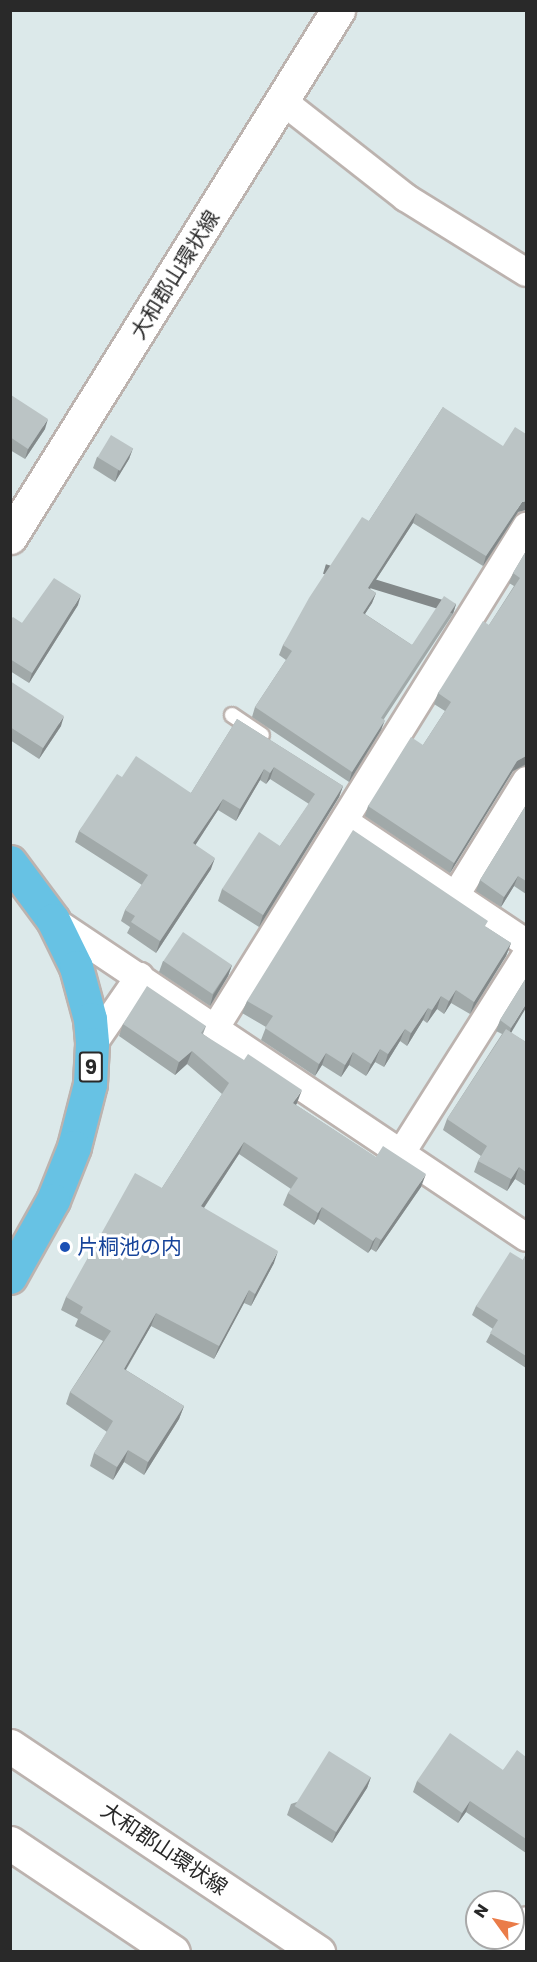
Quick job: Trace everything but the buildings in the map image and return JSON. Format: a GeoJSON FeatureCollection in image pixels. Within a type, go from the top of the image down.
{"type":"FeatureCollection","features":[{"type":"Feature","properties":{"kind":"main road","name":"大和郡山環状線"},"geometry":{"type":"LineString","coordinates":[[10,537],[284,102],[338,10]]}},
{"type":"Feature","properties":{"kind":"main road","name":"9"},"geometry":{"type":"LineString","coordinates":[[10,862],[53,920],[76,967],[90,1019],[92,1044],[90,1084],[74,1147],[53,1200],[10,1276]]}},
{"type":"Feature","properties":{"kind":"main road","name":"大和郡山環状線"},"geometry":{"type":"LineString","coordinates":[[10,1746],[318,1952]]}},
{"type":"Feature","properties":{"kind":"main road"},"geometry":{"type":"LineString","coordinates":[[10,1843],[173,1952]]}},
{"type":"Feature","properties":{"kind":"street"},"geometry":{"type":"LineString","coordinates":[[284,102],[405,197],[526,272]]}},
{"type":"Feature","properties":{"kind":"street"},"geometry":{"type":"LineString","coordinates":[[215,1027],[350,804],[526,526]]}},
{"type":"Feature","properties":{"kind":"street"},"geometry":{"type":"LineString","coordinates":[[455,895],[526,780]]}},
{"type":"Feature","properties":{"kind":"street"},"geometry":{"type":"LineString","coordinates":[[350,804],[455,895],[526,943]]}},
{"type":"Feature","properties":{"kind":"street"},"geometry":{"type":"LineString","coordinates":[[53,920],[526,1237]]}},
{"type":"Feature","properties":{"kind":"street"},"geometry":{"type":"LineString","coordinates":[[401,1152],[526,954]]}},
{"type":"Feature","properties":{"kind":"street"},"geometry":{"type":"LineString","coordinates":[[92,1044],[139,976]]}},
{"type":"Feature","properties":{"kind":"street"},"geometry":{"type":"LineString","coordinates":[[507,1952],[526,1920]]}},
{"type":"Feature","properties":{"kind":"lane"},"geometry":{"type":"LineString","coordinates":[[232,715],[271,741]]}},
{"type":"Feature","properties":{"kind":"place","name":"片桐池の内"},"geometry":{"type":"Point","coordinates":[65,1247]}}]}
